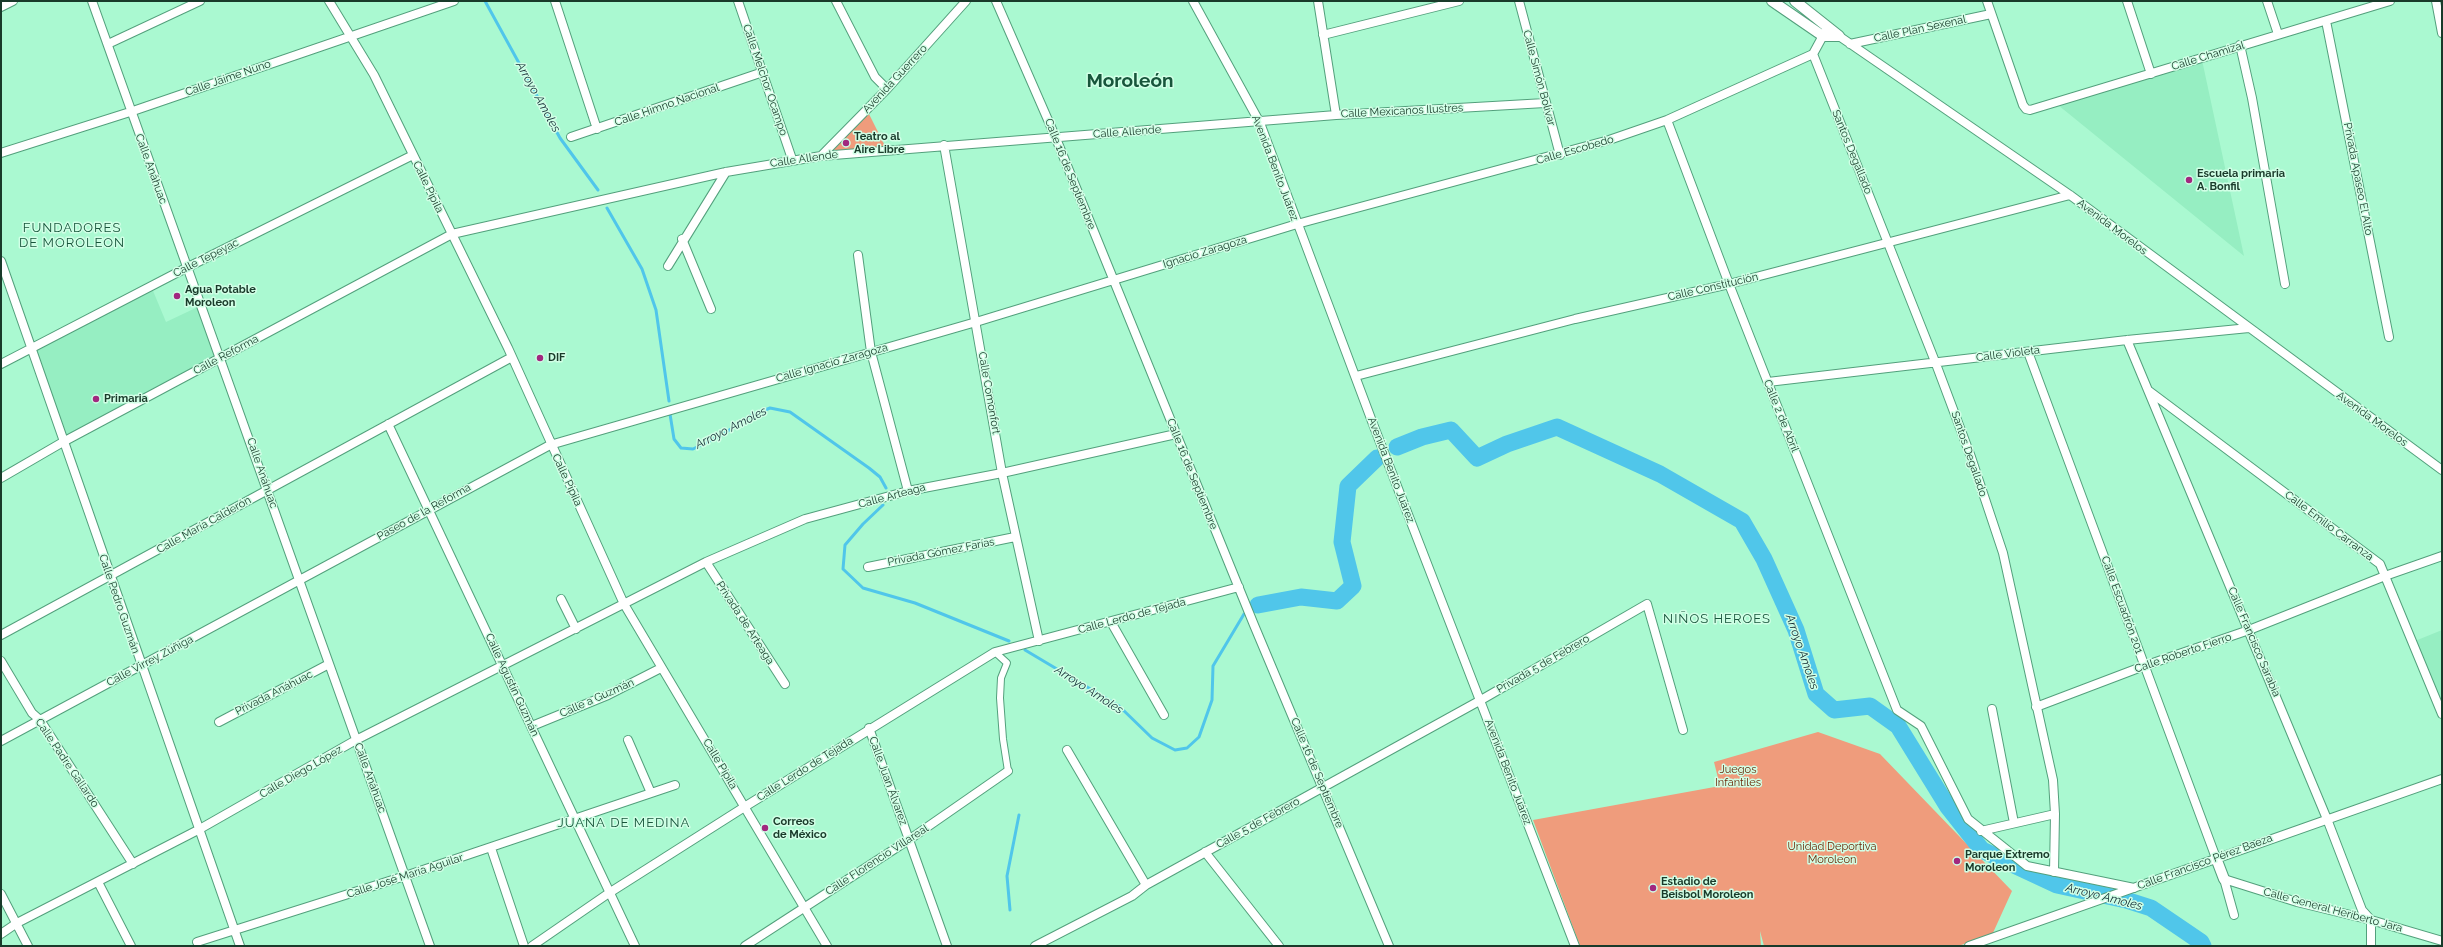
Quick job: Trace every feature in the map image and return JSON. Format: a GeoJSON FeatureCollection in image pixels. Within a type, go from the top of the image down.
{"type":"FeatureCollection","features":[{"type":"Feature","properties":{"kind":"street"},"geometry":{"type":"LineString","coordinates":[[1,7],[13,1]]}},
{"type":"Feature","properties":{"kind":"street","name":"Calle Anáhuac"},"geometry":{"type":"LineString","coordinates":[[92,1],[108,44],[130,112],[221,357],[299,581],[430,946]]}},
{"type":"Feature","properties":{"kind":"street"},"geometry":{"type":"LineString","coordinates":[[108,44],[189,3],[200,1]]}},
{"type":"Feature","properties":{"kind":"street","name":"Calle Pípila"},"geometry":{"type":"LineString","coordinates":[[329,1],[352,36],[374,75],[452,234],[512,357],[550,444],[624,604],[661,668],[746,806],[827,946]]}},
{"type":"Feature","properties":{"kind":"street","name":"Calle Jaime Nuno"},"geometry":{"type":"LineString","coordinates":[[1,153],[130,112],[454,1]]}},
{"type":"Feature","properties":{"kind":"street"},"geometry":{"type":"LineString","coordinates":[[555,1],[597,129]]}},
{"type":"Feature","properties":{"kind":"street","name":"Calle Melchor Ocampo"},"geometry":{"type":"LineString","coordinates":[[738,1],[792,160]]}},
{"type":"Feature","properties":{"kind":"street"},"geometry":{"type":"LineString","coordinates":[[836,1],[875,77],[887,89]]}},
{"type":"Feature","properties":{"kind":"street","name":"Avenida Guerrero"},"geometry":{"type":"LineString","coordinates":[[821,156],[887,89],[966,1]]}},
{"type":"Feature","properties":{"kind":"street","name":"Calle 16 de Septiembre"},"geometry":{"type":"LineString","coordinates":[[996,1],[1055,136],[1239,587],[1389,946]]}},
{"type":"Feature","properties":{"kind":"street","name":"Avenida Benito Juárez"},"geometry":{"type":"LineString","coordinates":[[1193,1],[1260,123],[1297,224],[1575,946]]}},
{"type":"Feature","properties":{"kind":"street"},"geometry":{"type":"LineString","coordinates":[[1318,1],[1336,115]]}},
{"type":"Feature","properties":{"kind":"street"},"geometry":{"type":"LineString","coordinates":[[1323,35],[1459,1]]}},
{"type":"Feature","properties":{"kind":"street","name":"Calle Simón Bolívar"},"geometry":{"type":"LineString","coordinates":[[1519,1],[1560,155]]}},
{"type":"Feature","properties":{"kind":"street"},"geometry":{"type":"LineString","coordinates":[[1795,1],[1825,31]]}},
{"type":"Feature","properties":{"kind":"street"},"geometry":{"type":"LineString","coordinates":[[1987,1],[1991,14]]}},
{"type":"Feature","properties":{"kind":"street"},"geometry":{"type":"LineString","coordinates":[[2127,1],[2151,74]]}},
{"type":"Feature","properties":{"kind":"street"},"geometry":{"type":"LineString","coordinates":[[2267,1],[2278,34]]}},
{"type":"Feature","properties":{"kind":"street","name":"Calle Chamizal"},"geometry":{"type":"LineString","coordinates":[[1991,14],[2026,109],[2030,110],[2390,1]]}},
{"type":"Feature","properties":{"kind":"street"},"geometry":{"type":"LineString","coordinates":[[2436,1],[2442,33]]}},
{"type":"Feature","properties":{"kind":"street"},"geometry":{"type":"LineString","coordinates":[[1777,2],[1825,31],[1839,36]]}},
{"type":"Feature","properties":{"kind":"street","name":"Calle Plan Sexenal"},"geometry":{"type":"LineString","coordinates":[[1850,44],[1991,14]]}},
{"type":"Feature","properties":{"kind":"street","name":"Privada Apaseo El Alto"},"geometry":{"type":"LineString","coordinates":[[2326,21],[2389,337]]}},
{"type":"Feature","properties":{"kind":"street"},"geometry":{"type":"LineString","coordinates":[[1813,54],[1825,31]]}},
{"type":"Feature","properties":{"kind":"street","name":"Avenida Morelos"},"geometry":{"type":"LineString","coordinates":[[1839,36],[2070,195],[2442,470]]}},
{"type":"Feature","properties":{"kind":"street"},"geometry":{"type":"LineString","coordinates":[[2240,46],[2252,98],[2285,284]]}},
{"type":"Feature","properties":{"kind":"street","name":"Calle Escobedo"},"geometry":{"type":"LineString","coordinates":[[1297,224],[1560,155],[1667,120],[1813,54]]}},
{"type":"Feature","properties":{"kind":"street","name":"Santos Degallado"},"geometry":{"type":"LineString","coordinates":[[1813,54],[1972,457],[2002,552],[2053,780],[2055,814],[2054,872]]}},
{"type":"Feature","properties":{"kind":"street","name":"Calle Himno Nacional"},"geometry":{"type":"LineString","coordinates":[[571,137],[763,72]]}},
{"type":"Feature","properties":{"kind":"street","name":"Calle Mexicanos Ilustres"},"geometry":{"type":"LineString","coordinates":[[1260,123],[1336,115],[1545,103]]}},
{"type":"Feature","properties":{"kind":"street","name":"Calle 2 de Abril"},"geometry":{"type":"LineString","coordinates":[[1667,120],[1729,284],[1898,710],[1921,726],[1968,819],[1981,831]]}},
{"type":"Feature","properties":{"kind":"street","name":"Calle Allende"},"geometry":{"type":"LineString","coordinates":[[452,234],[726,172],[821,156],[1055,136],[1260,123]]}},
{"type":"Feature","properties":{"kind":"street","name":"Calle Comonfort"},"geometry":{"type":"LineString","coordinates":[[944,145],[1002,473],[1039,641]]}},
{"type":"Feature","properties":{"kind":"street","name":"Calle Tepeyac"},"geometry":{"type":"LineString","coordinates":[[1,364],[188,267],[413,155]]}},
{"type":"Feature","properties":{"kind":"street"},"geometry":{"type":"LineString","coordinates":[[668,266],[682,239],[726,172]]}},
{"type":"Feature","properties":{"kind":"street","name":"Calle Constitución"},"geometry":{"type":"LineString","coordinates":[[1356,376],[1575,319],[1729,284],[2070,195]]}},
{"type":"Feature","properties":{"kind":"street","name":"Ignacio Zaragoza"},"geometry":{"type":"LineString","coordinates":[[1113,281],[1297,224]]}},
{"type":"Feature","properties":{"kind":"street","name":"Calle Reforma"},"geometry":{"type":"LineString","coordinates":[[1,478],[63,442],[452,234]]}},
{"type":"Feature","properties":{"kind":"street"},"geometry":{"type":"LineString","coordinates":[[682,239],[711,309]]}},
{"type":"Feature","properties":{"kind":"street"},"geometry":{"type":"LineString","coordinates":[[858,255],[870,352],[908,491]]}},
{"type":"Feature","properties":{"kind":"street","name":"Calle Pedro Guzmán"},"geometry":{"type":"LineString","coordinates":[[1,261],[141,667],[240,946]]}},
{"type":"Feature","properties":{"kind":"street","name":"Calle Ignacio Zaragoza"},"geometry":{"type":"LineString","coordinates":[[550,444],[976,322],[1113,281]]}},
{"type":"Feature","properties":{"kind":"street","name":"Calle Violeta"},"geometry":{"type":"LineString","coordinates":[[1768,382],[1936,364],[2127,340],[2249,328]]}},
{"type":"Feature","properties":{"kind":"street","name":"Calle Francisco Sarabia"},"geometry":{"type":"LineString","coordinates":[[2127,340],[2327,819],[2362,910],[2371,920]]}},
{"type":"Feature","properties":{"kind":"street","name":"Calle Escuadrón 201"},"geometry":{"type":"LineString","coordinates":[[2028,352],[2216,858]]}},
{"type":"Feature","properties":{"kind":"street","name":"Calle María Calderón"},"geometry":{"type":"LineString","coordinates":[[1,635],[512,357]]}},
{"type":"Feature","properties":{"kind":"street","name":"Calle Emilio Carranza"},"geometry":{"type":"LineString","coordinates":[[2147,390],[2380,564],[2442,714]]}},
{"type":"Feature","properties":{"kind":"street","name":"Calle Agustín Guzmán"},"geometry":{"type":"LineString","coordinates":[[388,424],[635,946]]}},
{"type":"Feature","properties":{"kind":"street","name":"Calle Arteaga"},"geometry":{"type":"LineString","coordinates":[[624,604],[706,562],[805,519],[908,491],[1002,473],[1176,434]]}},
{"type":"Feature","properties":{"kind":"street","name":"Paseo de la Reforma"},"geometry":{"type":"LineString","coordinates":[[299,581],[429,508],[550,444]]}},
{"type":"Feature","properties":{"kind":"street","name":"Privada Gómez Farías"},"geometry":{"type":"LineString","coordinates":[[868,567],[1015,537]]}},
{"type":"Feature","properties":{"kind":"street","name":"Calle Roberto Fierro"},"geometry":{"type":"LineString","coordinates":[[2036,707],[2144,666],[2249,630],[2384,576],[2442,556]]}},
{"type":"Feature","properties":{"kind":"street","name":"Privada de Arteaga"},"geometry":{"type":"LineString","coordinates":[[706,562],[785,684]]}},
{"type":"Feature","properties":{"kind":"street","name":"Calle Virrey Zúñiga"},"geometry":{"type":"LineString","coordinates":[[1,741],[299,581]]}},
{"type":"Feature","properties":{"kind":"street","name":"Calle Lerdo de Tejada"},"geometry":{"type":"LineString","coordinates":[[532,946],[609,893],[869,728],[999,651],[1239,587]]}},
{"type":"Feature","properties":{"kind":"street"},"geometry":{"type":"LineString","coordinates":[[561,599],[576,629]]}},
{"type":"Feature","properties":{"kind":"street","name":"Calle Diego López"},"geometry":{"type":"LineString","coordinates":[[1,934],[17,923],[198,830],[356,740],[624,604]]}},
{"type":"Feature","properties":{"kind":"street","name":"Privada 5 de Febrero"},"geometry":{"type":"LineString","coordinates":[[1481,700],[1604,627],[1647,604],[1683,730]]}},
{"type":"Feature","properties":{"kind":"street"},"geometry":{"type":"LineString","coordinates":[[1110,622],[1164,715]]}},
{"type":"Feature","properties":{"kind":"street"},"geometry":{"type":"LineString","coordinates":[[999,651],[1007,663],[1001,678],[1000,698],[1003,739],[1008,771]]}},
{"type":"Feature","properties":{"kind":"street","name":"Calle Padre Gallardo"},"geometry":{"type":"LineString","coordinates":[[1,661],[32,713],[40,720],[133,864]]}},
{"type":"Feature","properties":{"kind":"street","name":"Privada Anáhuac"},"geometry":{"type":"LineString","coordinates":[[219,722],[330,664]]}},
{"type":"Feature","properties":{"kind":"street","name":"Calle a Guzmán"},"geometry":{"type":"LineString","coordinates":[[532,726],[608,694],[661,668]]}},
{"type":"Feature","properties":{"kind":"street","name":"Calle 5 de Febrero"},"geometry":{"type":"LineString","coordinates":[[1035,946],[1132,896],[1146,885],[1481,700]]}},
{"type":"Feature","properties":{"kind":"street"},"geometry":{"type":"LineString","coordinates":[[1992,709],[2014,823]]}},
{"type":"Feature","properties":{"kind":"street","name":"Calle Juan Álvarez"},"geometry":{"type":"LineString","coordinates":[[869,728],[910,839],[947,946]]}},
{"type":"Feature","properties":{"kind":"street"},"geometry":{"type":"LineString","coordinates":[[628,740],[651,793]]}},
{"type":"Feature","properties":{"kind":"street"},"geometry":{"type":"LineString","coordinates":[[1067,750],[1146,885]]}},
{"type":"Feature","properties":{"kind":"street","name":"Calle Florencio Villareal"},"geometry":{"type":"LineString","coordinates":[[745,946],[910,839],[1008,771]]}},
{"type":"Feature","properties":{"kind":"street","name":"Calle Francisco Pérez Baeza"},"geometry":{"type":"LineString","coordinates":[[1969,946],[2327,819],[2442,780]]}},
{"type":"Feature","properties":{"kind":"street","name":"Calle José María Aguilar"},"geometry":{"type":"LineString","coordinates":[[197,942],[491,848],[675,785]]}},
{"type":"Feature","properties":{"kind":"street"},"geometry":{"type":"LineString","coordinates":[[1981,831],[2055,814]]}},
{"type":"Feature","properties":{"kind":"street"},"geometry":{"type":"LineString","coordinates":[[1981,831],[2027,866],[2133,888]]}},
{"type":"Feature","properties":{"kind":"street"},"geometry":{"type":"LineString","coordinates":[[491,848],[524,946]]}},
{"type":"Feature","properties":{"kind":"street"},"geometry":{"type":"LineString","coordinates":[[1206,852],[1278,946]]}},
{"type":"Feature","properties":{"kind":"street"},"geometry":{"type":"LineString","coordinates":[[2216,858],[2224,879],[2234,915]]}},
{"type":"Feature","properties":{"kind":"street","name":"Calle General Heriberto Jara"},"geometry":{"type":"LineString","coordinates":[[2224,879],[2297,902],[2371,920],[2442,942]]}},
{"type":"Feature","properties":{"kind":"street"},"geometry":{"type":"LineString","coordinates":[[98,882],[131,946]]}},
{"type":"Feature","properties":{"kind":"street"},"geometry":{"type":"LineString","coordinates":[[1,894],[28,946]]}},
{"type":"Feature","properties":{"kind":"street"},"geometry":{"type":"LineString","coordinates":[[2371,920],[2371,946]]}},
{"type":"Feature","properties":{"kind":"shaded area","name":"Escuela primaria A. Bonfil"},"geometry":{"type":"Polygon","coordinates":[[[2202,60],[2244,256],[2058,105],[2202,60]]]}},
{"type":"Feature","properties":{"kind":"shaded area","name":"Primaria"},"geometry":{"type":"Polygon","coordinates":[[[151,286],[166,322],[202,305],[221,357],[63,442],[32,348],[151,286]]]}},
{"type":"Feature","properties":{"kind":"shaded area"},"geometry":{"type":"Polygon","coordinates":[[[2442,630],[2442,709],[2415,641],[2442,630]]]}},
{"type":"Feature","properties":{"kind":"green space"},"geometry":{"type":"Polygon","coordinates":[[[867,110],[887,150],[821,156],[867,110]]]}},
{"type":"Feature","properties":{"kind":"green space"},"geometry":{"type":"Polygon","coordinates":[[[1818,732],[1880,754],[2012,891],[1992,935],[1958,946],[1764,946],[1760,931],[1761,946],[1580,946],[1533,820],[1720,786],[1714,762],[1818,732]]]}},
{"type":"Feature","properties":{"kind":"waterway","name":"Arroyo Amoles"},"geometry":{"type":"LineString","coordinates":[[485,1],[560,138],[598,190]]}},
{"type":"Feature","properties":{"kind":"waterway","name":"Arroyo Amoles"},"geometry":{"type":"LineString","coordinates":[[607,208],[642,269],[656,310],[669,401]]}},
{"type":"Feature","properties":{"kind":"waterway","name":"Arroyo Amoles"},"geometry":{"type":"LineString","coordinates":[[670,414],[674,439],[681,448],[693,449],[722,435],[750,416],[770,408],[790,412],[869,468],[880,477],[886,488]]}},
{"type":"Feature","properties":{"kind":"waterway","name":"Arroyo Amoles"},"geometry":{"type":"LineString","coordinates":[[1397,447],[1422,437],[1451,430],[1477,458],[1507,444],[1557,427],[1660,474],[1742,521],[1764,559],[1796,630],[1816,694],[1834,710],[1870,706],[1898,726],[1948,807],[1982,850],[2057,885],[2126,900],[2151,908],[2201,942],[2203,946]]}},
{"type":"Feature","properties":{"kind":"waterway","name":"Arroyo Amoles"},"geometry":{"type":"LineString","coordinates":[[1258,605],[1301,597],[1337,601],[1353,586],[1342,542],[1348,486],[1377,458]]}},
{"type":"Feature","properties":{"kind":"waterway","name":"Arroyo Amoles"},"geometry":{"type":"LineString","coordinates":[[883,505],[863,524],[845,545],[843,569],[863,588],[915,603],[1009,641]]}},
{"type":"Feature","properties":{"kind":"waterway","name":"Arroyo Amoles"},"geometry":{"type":"LineString","coordinates":[[1025,650],[1119,706],[1152,738],[1175,750],[1187,748],[1199,737],[1212,700],[1213,666],[1244,614]]}},
{"type":"Feature","properties":{"kind":"waterway"},"geometry":{"type":"LineString","coordinates":[[1010,910],[1007,876],[1019,815]]}},
{"type":"Feature","properties":{"kind":"place","name":"Teatro al Aire Libre"},"geometry":{"type":"Point","coordinates":[846,143]}},
{"type":"Feature","properties":{"kind":"place","name":"Escuela primaria A. Bonfil"},"geometry":{"type":"Point","coordinates":[2189,180]}},
{"type":"Feature","properties":{"kind":"place","name":"Agua Potable Moroleon"},"geometry":{"type":"Point","coordinates":[177,296]}},
{"type":"Feature","properties":{"kind":"place","name":"DIF"},"geometry":{"type":"Point","coordinates":[540,358]}},
{"type":"Feature","properties":{"kind":"place","name":"Primaria"},"geometry":{"type":"Point","coordinates":[96,399]}},
{"type":"Feature","properties":{"kind":"place","name":"Correos de México"},"geometry":{"type":"Point","coordinates":[765,828]}},
{"type":"Feature","properties":{"kind":"place","name":"Parque Extremo Moroleon"},"geometry":{"type":"Point","coordinates":[1957,861]}},
{"type":"Feature","properties":{"kind":"place","name":"Estadio de Beisbol Moroleon"},"geometry":{"type":"Point","coordinates":[1653,888]}},
{"type":"Feature","properties":{"kind":"district","name":"Moroleón"},"geometry":{"type":"Point","coordinates":[1130,81]}},
{"type":"Feature","properties":{"kind":"district","name":"FUNDADORES DE MOROLEON"},"geometry":{"type":"Point","coordinates":[72,236]}},
{"type":"Feature","properties":{"kind":"district","name":"NIÑOS HEROES"},"geometry":{"type":"Point","coordinates":[1717,619]}},
{"type":"Feature","properties":{"kind":"district","name":"JUANA DE MEDINA"},"geometry":{"type":"Point","coordinates":[624,823]}},
{"type":"Feature","properties":{"kind":"park label","name":"Juegos Infantiles"},"geometry":{"type":"Point","coordinates":[1738,776]}},
{"type":"Feature","properties":{"kind":"park label","name":"Unidad Deportiva Moroleon"},"geometry":{"type":"Point","coordinates":[1832,853]}}]}
